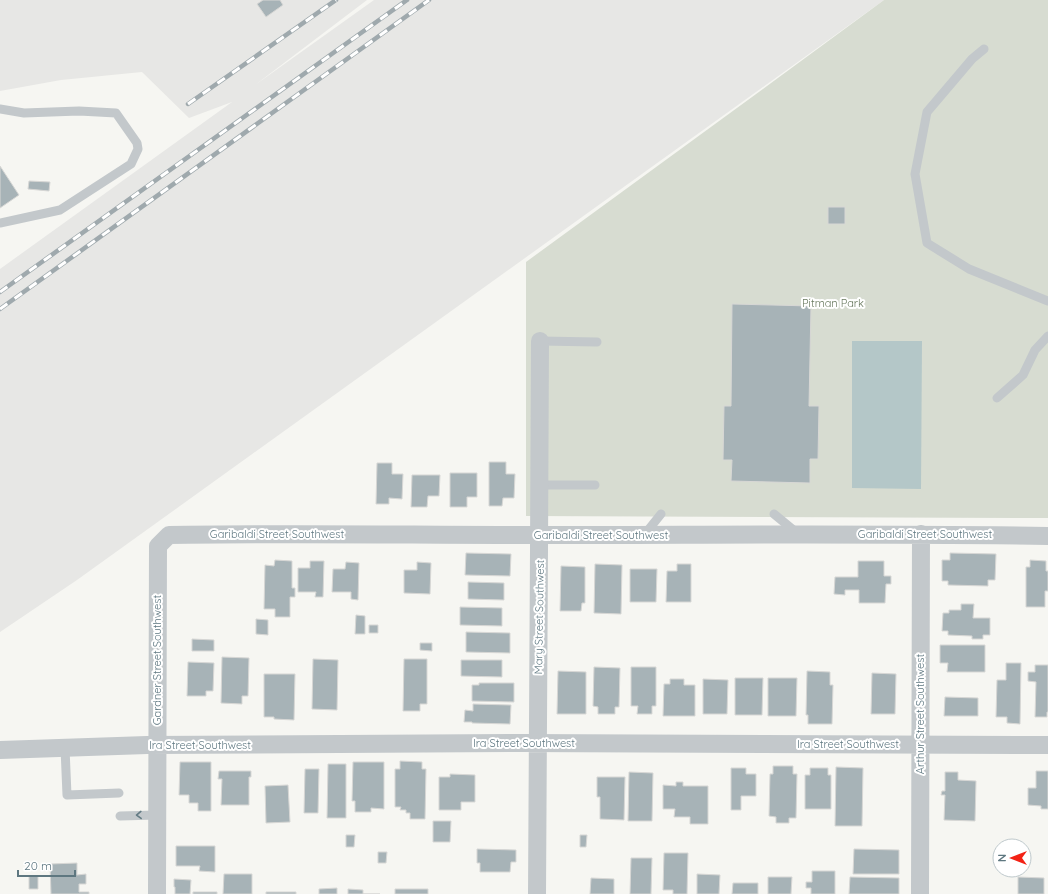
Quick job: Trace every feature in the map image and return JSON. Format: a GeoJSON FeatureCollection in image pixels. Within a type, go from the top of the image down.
{"type":"FeatureCollection","features":[{"type":"Feature","properties":{"kind":"street","name":"Mary Street Southwest"},"geometry":{"type":"LineString","coordinates":[[537,894],[540,341]]}},
{"type":"Feature","properties":{"kind":"street","name":"Garibaldi Street Southwest"},"geometry":{"type":"LineString","coordinates":[[158,546],[169,535],[258,533],[539,535],[921,534],[1048,536]]}},
{"type":"Feature","properties":{"kind":"street","name":"Arthur Street Southwest"},"geometry":{"type":"LineString","coordinates":[[921,534],[920,744],[924,883]]}},
{"type":"Feature","properties":{"kind":"street","name":"Gardner Street Southwest"},"geometry":{"type":"LineString","coordinates":[[157,894],[158,546]]}},
{"type":"Feature","properties":{"kind":"street","name":"Ira Street Southwest"},"geometry":{"type":"LineString","coordinates":[[0,750],[157,745],[538,743],[1048,745]]}},
{"type":"Feature","properties":{"kind":"lane"},"geometry":{"type":"LineString","coordinates":[[984,49],[972,59],[927,112],[915,174],[927,243],[969,269],[1048,302]]}},
{"type":"Feature","properties":{"kind":"lane"},"geometry":{"type":"LineString","coordinates":[[0,108],[24,113],[79,111],[116,113],[137,143],[138,149],[131,164],[60,210],[0,223]]}},
{"type":"Feature","properties":{"kind":"lane"},"geometry":{"type":"LineString","coordinates":[[997,398],[1024,375],[1035,350],[1048,336]]}},
{"type":"Feature","properties":{"kind":"lane"},"geometry":{"type":"LineString","coordinates":[[540,341],[596,342]]}},
{"type":"Feature","properties":{"kind":"lane"},"geometry":{"type":"LineString","coordinates":[[539,485],[595,485]]}},
{"type":"Feature","properties":{"kind":"lane"},"geometry":{"type":"LineString","coordinates":[[645,534],[661,514]]}},
{"type":"Feature","properties":{"kind":"lane"},"geometry":{"type":"LineString","coordinates":[[774,514],[798,534]]}},
{"type":"Feature","properties":{"kind":"lane"},"geometry":{"type":"LineString","coordinates":[[65,748],[67,795],[119,793]]}},
{"type":"Feature","properties":{"kind":"lane"},"geometry":{"type":"LineString","coordinates":[[120,816],[157,815]]}},
{"type":"Feature","properties":{"kind":"shaded area"},"geometry":{"type":"Polygon","coordinates":[[[0,0],[367,0],[255,85],[374,0],[884,0],[77,580],[0,632],[0,269],[232,102],[189,118],[142,72],[61,80],[0,91],[0,0]]]}},
{"type":"Feature","properties":{"kind":"shaded area"},"geometry":{"type":"Polygon","coordinates":[[[852,341],[922,341],[921,489],[852,488],[852,341]]]}},
{"type":"Feature","properties":{"kind":"green space","name":"Pitman Park"},"geometry":{"type":"Polygon","coordinates":[[[884,0],[1048,0],[1048,518],[526,516],[526,262],[884,0]]]}},
{"type":"Feature","properties":{"kind":"building"},"geometry":{"type":"Polygon","coordinates":[[[263,0],[280,0],[283,5],[266,17],[257,4],[263,0]]]}},
{"type":"Feature","properties":{"kind":"building"},"geometry":{"type":"Polygon","coordinates":[[[0,166],[19,195],[0,208],[0,166]]]}},
{"type":"Feature","properties":{"kind":"building"},"geometry":{"type":"Polygon","coordinates":[[[29,181],[50,182],[49,191],[28,189],[29,181]]]}},
{"type":"Feature","properties":{"kind":"building"},"geometry":{"type":"Polygon","coordinates":[[[828,207],[845,207],[845,224],[828,224],[828,207]]]}},
{"type":"Feature","properties":{"kind":"building"},"geometry":{"type":"Polygon","coordinates":[[[732,304],[811,306],[809,406],[819,406],[818,459],[810,459],[810,483],[731,481],[732,460],[723,460],[724,406],[731,406],[732,304]]]}},
{"type":"Feature","properties":{"kind":"building"},"geometry":{"type":"Polygon","coordinates":[[[489,462],[506,462],[506,474],[515,474],[514,498],[503,498],[502,506],[489,506],[489,462]]]}},
{"type":"Feature","properties":{"kind":"building"},"geometry":{"type":"Polygon","coordinates":[[[377,463],[392,463],[392,474],[403,474],[402,499],[389,498],[389,504],[376,504],[377,463]]]}},
{"type":"Feature","properties":{"kind":"building"},"geometry":{"type":"Polygon","coordinates":[[[450,473],[477,473],[477,497],[467,497],[467,507],[450,507],[450,473]]]}},
{"type":"Feature","properties":{"kind":"building"},"geometry":{"type":"Polygon","coordinates":[[[412,475],[440,475],[439,496],[428,496],[427,507],[411,507],[412,475]]]}},
{"type":"Feature","properties":{"kind":"building"},"geometry":{"type":"Polygon","coordinates":[[[466,553],[511,554],[510,576],[465,575],[466,553]]]}},
{"type":"Feature","properties":{"kind":"building"},"geometry":{"type":"Polygon","coordinates":[[[950,553],[996,554],[995,580],[988,580],[988,586],[948,585],[948,581],[942,581],[942,560],[950,560],[950,553]]]}},
{"type":"Feature","properties":{"kind":"building"},"geometry":{"type":"Polygon","coordinates":[[[275,560],[292,561],[292,588],[295,588],[295,597],[290,597],[290,617],[275,617],[275,609],[264,609],[265,565],[274,566],[275,560]]]}},
{"type":"Feature","properties":{"kind":"building"},"geometry":{"type":"Polygon","coordinates":[[[1030,560],[1046,561],[1046,571],[1048,571],[1048,591],[1045,591],[1045,607],[1026,607],[1026,567],[1030,567],[1030,560]]]}},
{"type":"Feature","properties":{"kind":"building"},"geometry":{"type":"Polygon","coordinates":[[[310,561],[324,561],[323,597],[315,597],[316,592],[298,592],[298,568],[310,568],[310,561]]]}},
{"type":"Feature","properties":{"kind":"building"},"geometry":{"type":"Polygon","coordinates":[[[858,561],[884,561],[884,576],[891,576],[891,584],[886,584],[885,603],[859,603],[859,590],[845,590],[845,595],[834,594],[835,577],[858,577],[858,561]]]}},
{"type":"Feature","properties":{"kind":"building"},"geometry":{"type":"Polygon","coordinates":[[[346,562],[359,563],[358,600],[351,599],[351,592],[332,592],[333,569],[345,569],[346,562]]]}},
{"type":"Feature","properties":{"kind":"building"},"geometry":{"type":"Polygon","coordinates":[[[417,562],[431,563],[430,594],[404,593],[404,570],[417,570],[417,562]]]}},
{"type":"Feature","properties":{"kind":"building"},"geometry":{"type":"Polygon","coordinates":[[[595,564],[622,565],[621,614],[594,613],[595,564]]]}},
{"type":"Feature","properties":{"kind":"building"},"geometry":{"type":"Polygon","coordinates":[[[677,564],[691,564],[691,602],[666,602],[667,571],[677,571],[677,564]]]}},
{"type":"Feature","properties":{"kind":"building"},"geometry":{"type":"Polygon","coordinates":[[[561,566],[585,567],[585,603],[582,603],[581,611],[560,611],[561,566]]]}},
{"type":"Feature","properties":{"kind":"building"},"geometry":{"type":"Polygon","coordinates":[[[630,569],[657,569],[656,602],[630,602],[630,569]]]}},
{"type":"Feature","properties":{"kind":"building"},"geometry":{"type":"Polygon","coordinates":[[[468,582],[504,583],[504,600],[468,599],[468,582]]]}},
{"type":"Feature","properties":{"kind":"building"},"geometry":{"type":"Polygon","coordinates":[[[961,604],[974,604],[973,618],[990,618],[990,635],[983,635],[983,639],[972,639],[972,636],[948,635],[948,631],[942,631],[943,613],[949,613],[949,610],[961,610],[961,604]]]}},
{"type":"Feature","properties":{"kind":"building"},"geometry":{"type":"Polygon","coordinates":[[[460,607],[502,608],[502,626],[460,625],[460,607]]]}},
{"type":"Feature","properties":{"kind":"building"},"geometry":{"type":"Polygon","coordinates":[[[356,615],[365,616],[365,634],[355,634],[356,615]]]}},
{"type":"Feature","properties":{"kind":"building"},"geometry":{"type":"Polygon","coordinates":[[[256,619],[268,620],[268,635],[256,634],[256,619]]]}},
{"type":"Feature","properties":{"kind":"building"},"geometry":{"type":"Polygon","coordinates":[[[369,625],[378,625],[378,633],[369,633],[369,625]]]}},
{"type":"Feature","properties":{"kind":"building"},"geometry":{"type":"Polygon","coordinates":[[[466,632],[510,633],[510,653],[466,652],[466,632]]]}},
{"type":"Feature","properties":{"kind":"building"},"geometry":{"type":"Polygon","coordinates":[[[192,639],[214,640],[214,651],[192,651],[192,639]]]}},
{"type":"Feature","properties":{"kind":"building"},"geometry":{"type":"Polygon","coordinates":[[[420,643],[432,643],[432,651],[420,650],[420,643]]]}},
{"type":"Feature","properties":{"kind":"building"},"geometry":{"type":"Polygon","coordinates":[[[940,645],[985,645],[985,672],[947,672],[948,663],[940,663],[940,645]]]}},
{"type":"Feature","properties":{"kind":"building"},"geometry":{"type":"Polygon","coordinates":[[[222,657],[249,658],[248,696],[242,696],[242,704],[221,703],[222,657]]]}},
{"type":"Feature","properties":{"kind":"building"},"geometry":{"type":"Polygon","coordinates":[[[313,659],[338,660],[337,710],[312,709],[313,659]]]}},
{"type":"Feature","properties":{"kind":"building"},"geometry":{"type":"Polygon","coordinates":[[[404,659],[427,659],[427,704],[420,704],[420,711],[403,711],[404,659]]]}},
{"type":"Feature","properties":{"kind":"building"},"geometry":{"type":"Polygon","coordinates":[[[461,660],[502,660],[502,677],[461,676],[461,660]]]}},
{"type":"Feature","properties":{"kind":"building"},"geometry":{"type":"Polygon","coordinates":[[[188,662],[214,663],[213,691],[206,691],[206,696],[187,696],[188,662]]]}},
{"type":"Feature","properties":{"kind":"building"},"geometry":{"type":"Polygon","coordinates":[[[1006,663],[1021,663],[1020,724],[1007,723],[1007,717],[996,717],[997,680],[1006,680],[1006,663]]]}},
{"type":"Feature","properties":{"kind":"building"},"geometry":{"type":"Polygon","coordinates":[[[1035,665],[1048,665],[1047,717],[1035,717],[1036,682],[1028,681],[1028,672],[1035,672],[1035,665]]]}},
{"type":"Feature","properties":{"kind":"building"},"geometry":{"type":"Polygon","coordinates":[[[594,667],[620,668],[619,707],[615,707],[615,714],[598,714],[598,707],[593,706],[594,667]]]}},
{"type":"Feature","properties":{"kind":"building"},"geometry":{"type":"Polygon","coordinates":[[[631,667],[656,667],[656,706],[652,706],[652,714],[637,714],[638,706],[631,706],[631,667]]]}},
{"type":"Feature","properties":{"kind":"building"},"geometry":{"type":"Polygon","coordinates":[[[558,671],[586,672],[586,714],[557,714],[558,671]]]}},
{"type":"Feature","properties":{"kind":"building"},"geometry":{"type":"Polygon","coordinates":[[[807,671],[830,672],[830,685],[833,685],[832,724],[808,724],[808,715],[806,715],[807,671]]]}},
{"type":"Feature","properties":{"kind":"building"},"geometry":{"type":"Polygon","coordinates":[[[872,673],[896,674],[895,714],[871,714],[872,673]]]}},
{"type":"Feature","properties":{"kind":"building"},"geometry":{"type":"Polygon","coordinates":[[[264,674],[295,674],[294,720],[264,717],[264,674]]]}},
{"type":"Feature","properties":{"kind":"building"},"geometry":{"type":"Polygon","coordinates":[[[735,678],[763,678],[762,715],[735,715],[735,678]]]}},
{"type":"Feature","properties":{"kind":"building"},"geometry":{"type":"Polygon","coordinates":[[[768,678],[797,678],[796,716],[768,716],[768,678]]]}},
{"type":"Feature","properties":{"kind":"building"},"geometry":{"type":"Polygon","coordinates":[[[670,679],[684,679],[684,685],[695,685],[695,716],[663,716],[664,684],[670,684],[670,679]]]}},
{"type":"Feature","properties":{"kind":"building"},"geometry":{"type":"Polygon","coordinates":[[[703,679],[728,680],[727,714],[703,714],[703,679]]]}},
{"type":"Feature","properties":{"kind":"building"},"geometry":{"type":"Polygon","coordinates":[[[479,683],[514,683],[514,702],[472,701],[472,685],[479,685],[479,683]]]}},
{"type":"Feature","properties":{"kind":"building"},"geometry":{"type":"Polygon","coordinates":[[[945,697],[978,698],[978,716],[944,716],[945,697]]]}},
{"type":"Feature","properties":{"kind":"building"},"geometry":{"type":"Polygon","coordinates":[[[473,704],[511,705],[510,724],[464,722],[465,710],[473,711],[473,704]]]}},
{"type":"Feature","properties":{"kind":"building"},"geometry":{"type":"Polygon","coordinates":[[[400,761],[422,762],[422,769],[426,769],[425,819],[410,819],[410,813],[406,813],[406,810],[400,810],[401,807],[395,807],[395,769],[400,769],[400,761]]]}},
{"type":"Feature","properties":{"kind":"building"},"geometry":{"type":"Polygon","coordinates":[[[180,762],[211,762],[211,811],[198,811],[198,803],[189,803],[189,795],[179,795],[180,762]]]}},
{"type":"Feature","properties":{"kind":"building"},"geometry":{"type":"Polygon","coordinates":[[[353,762],[384,762],[384,809],[371,808],[371,812],[355,812],[355,801],[352,801],[353,762]]]}},
{"type":"Feature","properties":{"kind":"building"},"geometry":{"type":"Polygon","coordinates":[[[328,764],[346,764],[346,818],[327,818],[328,764]]]}},
{"type":"Feature","properties":{"kind":"building"},"geometry":{"type":"Polygon","coordinates":[[[773,766],[793,766],[793,774],[797,774],[796,818],[789,818],[789,823],[776,823],[776,817],[769,816],[770,774],[773,774],[773,766]]]}},
{"type":"Feature","properties":{"kind":"building"},"geometry":{"type":"Polygon","coordinates":[[[836,767],[863,768],[862,826],[835,826],[836,767]]]}},
{"type":"Feature","properties":{"kind":"building"},"geometry":{"type":"Polygon","coordinates":[[[731,768],[746,768],[746,774],[756,774],[756,796],[741,796],[741,810],[731,810],[731,768]]]}},
{"type":"Feature","properties":{"kind":"building"},"geometry":{"type":"Polygon","coordinates":[[[810,768],[828,768],[828,775],[831,775],[831,809],[805,809],[805,775],[810,775],[810,768]]]}},
{"type":"Feature","properties":{"kind":"building"},"geometry":{"type":"Polygon","coordinates":[[[305,769],[319,769],[318,813],[304,813],[305,769]]]}},
{"type":"Feature","properties":{"kind":"building"},"geometry":{"type":"Polygon","coordinates":[[[219,771],[251,771],[251,777],[249,777],[249,805],[221,805],[222,779],[218,779],[219,771]]]}},
{"type":"Feature","properties":{"kind":"building"},"geometry":{"type":"Polygon","coordinates":[[[1036,771],[1048,771],[1048,809],[1041,809],[1041,806],[1028,805],[1028,788],[1036,788],[1036,771]]]}},
{"type":"Feature","properties":{"kind":"building"},"geometry":{"type":"Polygon","coordinates":[[[629,772],[653,773],[652,821],[628,821],[629,772]]]}},
{"type":"Feature","properties":{"kind":"building"},"geometry":{"type":"Polygon","coordinates":[[[945,772],[958,772],[958,780],[976,781],[975,821],[944,820],[945,795],[941,795],[942,791],[945,791],[945,772]]]}},
{"type":"Feature","properties":{"kind":"building"},"geometry":{"type":"Polygon","coordinates":[[[450,774],[475,775],[475,802],[461,802],[461,810],[439,810],[439,777],[450,777],[450,774]]]}},
{"type":"Feature","properties":{"kind":"building"},"geometry":{"type":"Polygon","coordinates":[[[597,777],[625,777],[624,820],[600,819],[600,797],[597,797],[597,777]]]}},
{"type":"Feature","properties":{"kind":"building"},"geometry":{"type":"Polygon","coordinates":[[[676,782],[683,782],[683,786],[708,786],[708,824],[690,824],[690,817],[674,817],[675,809],[663,809],[663,785],[676,786],[676,782]]]}},
{"type":"Feature","properties":{"kind":"building"},"geometry":{"type":"Polygon","coordinates":[[[288,785],[290,822],[266,823],[265,786],[288,785]]]}},
{"type":"Feature","properties":{"kind":"building"},"geometry":{"type":"Polygon","coordinates":[[[433,821],[451,821],[450,842],[433,842],[433,821]]]}},
{"type":"Feature","properties":{"kind":"building"},"geometry":{"type":"Polygon","coordinates":[[[346,835],[355,835],[354,847],[346,847],[346,835]]]}},
{"type":"Feature","properties":{"kind":"building"},"geometry":{"type":"Polygon","coordinates":[[[580,835],[587,835],[586,847],[580,847],[580,835]]]}},
{"type":"Feature","properties":{"kind":"building"},"geometry":{"type":"Polygon","coordinates":[[[176,846],[215,846],[215,872],[199,871],[200,866],[176,866],[176,846]]]}},
{"type":"Feature","properties":{"kind":"building"},"geometry":{"type":"Polygon","coordinates":[[[477,849],[516,850],[516,862],[511,862],[510,872],[480,872],[480,863],[477,863],[477,849]]]}},
{"type":"Feature","properties":{"kind":"building"},"geometry":{"type":"Polygon","coordinates":[[[854,849],[899,850],[899,874],[853,874],[854,849]]]}},
{"type":"Feature","properties":{"kind":"building"},"geometry":{"type":"Polygon","coordinates":[[[378,852],[387,852],[386,863],[378,863],[378,852]]]}},
{"type":"Feature","properties":{"kind":"building"},"geometry":{"type":"Polygon","coordinates":[[[664,853],[688,853],[687,894],[673,894],[673,890],[663,890],[664,853]]]}},
{"type":"Feature","properties":{"kind":"building"},"geometry":{"type":"Polygon","coordinates":[[[631,858],[652,858],[651,894],[630,894],[631,858]]]}},
{"type":"Feature","properties":{"kind":"building"},"geometry":{"type":"Polygon","coordinates":[[[77,863],[77,875],[86,874],[86,884],[79,884],[79,892],[89,892],[89,894],[51,894],[50,864],[77,863]]]}},
{"type":"Feature","properties":{"kind":"building"},"geometry":{"type":"Polygon","coordinates":[[[812,871],[835,871],[835,894],[811,894],[811,888],[806,888],[806,882],[812,882],[812,871]]]}},
{"type":"Feature","properties":{"kind":"building"},"geometry":{"type":"Polygon","coordinates":[[[224,874],[252,874],[252,894],[223,894],[224,874]]]}},
{"type":"Feature","properties":{"kind":"building"},"geometry":{"type":"Polygon","coordinates":[[[697,874],[720,875],[719,894],[697,894],[697,874]]]}},
{"type":"Feature","properties":{"kind":"building"},"geometry":{"type":"Polygon","coordinates":[[[29,876],[38,876],[38,889],[29,889],[29,876]]]}},
{"type":"Feature","properties":{"kind":"building"},"geometry":{"type":"Polygon","coordinates":[[[768,877],[792,877],[791,894],[768,894],[768,877]]]}},
{"type":"Feature","properties":{"kind":"building"},"geometry":{"type":"Polygon","coordinates":[[[850,877],[899,878],[899,894],[849,894],[850,877]]]}},
{"type":"Feature","properties":{"kind":"building"},"geometry":{"type":"Polygon","coordinates":[[[591,878],[614,879],[614,894],[590,894],[591,878]]]}},
{"type":"Feature","properties":{"kind":"building"},"geometry":{"type":"Polygon","coordinates":[[[1018,878],[1044,878],[1044,894],[1018,894],[1018,878]]]}},
{"type":"Feature","properties":{"kind":"building"},"geometry":{"type":"Polygon","coordinates":[[[174,879],[191,880],[190,894],[175,894],[174,879]]]}},
{"type":"Feature","properties":{"kind":"building"},"geometry":{"type":"Polygon","coordinates":[[[733,883],[758,883],[758,894],[732,894],[733,883]]]}},
{"type":"Feature","properties":{"kind":"building"},"geometry":{"type":"Polygon","coordinates":[[[337,888],[337,894],[319,894],[319,889],[337,888]]]}},
{"type":"Feature","properties":{"kind":"building"},"geometry":{"type":"Polygon","coordinates":[[[348,889],[363,890],[363,894],[348,894],[348,889]]]}},
{"type":"Feature","properties":{"kind":"building"},"geometry":{"type":"Polygon","coordinates":[[[395,889],[428,889],[428,894],[395,894],[395,889]]]}},
{"type":"Feature","properties":{"kind":"building"},"geometry":{"type":"Polygon","coordinates":[[[193,892],[217,892],[217,894],[193,894],[193,892]]]}},
{"type":"Feature","properties":{"kind":"building"},"geometry":{"type":"Polygon","coordinates":[[[266,892],[296,892],[296,894],[266,894],[266,892]]]}},
{"type":"Feature","properties":{"kind":"railway"},"geometry":{"type":"LineString","coordinates":[[188,104],[336,0]]}},
{"type":"Feature","properties":{"kind":"railway"},"geometry":{"type":"LineString","coordinates":[[0,292],[407,0]]}},
{"type":"Feature","properties":{"kind":"railway"},"geometry":{"type":"LineString","coordinates":[[0,309],[429,0]]}}]}
